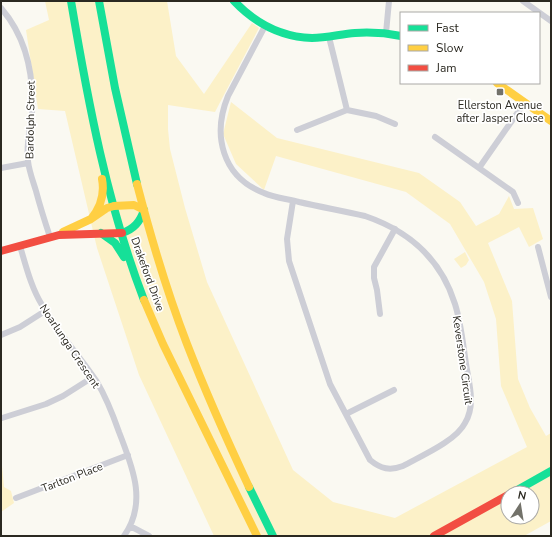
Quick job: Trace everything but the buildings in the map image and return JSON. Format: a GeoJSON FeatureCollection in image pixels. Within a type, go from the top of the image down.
{"type":"FeatureCollection","features":[{"type":"Feature","properties":{"kind":"main road","name":"Drakeford Drive"},"geometry":{"type":"LineString","coordinates":[[72,1],[79,49],[98,143],[114,206],[142,293],[164,345],[257,536]]}},
{"type":"Feature","properties":{"kind":"main road","name":"Drakeford Drive"},"geometry":{"type":"LineString","coordinates":[[100,1],[107,49],[122,124],[144,210],[164,277],[187,342],[221,426],[273,536]]}},
{"type":"Feature","properties":{"kind":"main road"},"geometry":{"type":"LineString","coordinates":[[234,1],[245,13],[265,26],[296,36],[313,38],[356,33],[386,33],[400,36]]}},
{"type":"Feature","properties":{"kind":"main road"},"geometry":{"type":"LineString","coordinates":[[498,84],[551,120]]}},
{"type":"Feature","properties":{"kind":"main road"},"geometry":{"type":"LineString","coordinates":[[91,219],[98,210],[102,201],[104,188],[97,155],[98,143]]}},
{"type":"Feature","properties":{"kind":"main road"},"geometry":{"type":"LineString","coordinates":[[1,251],[59,235],[122,233],[132,229],[139,223],[144,210],[134,206],[114,206],[107,208],[91,219],[59,235]]}},
{"type":"Feature","properties":{"kind":"main road"},"geometry":{"type":"LineString","coordinates":[[101,233],[109,237],[120,248],[132,279],[142,293]]}},
{"type":"Feature","properties":{"kind":"main road"},"geometry":{"type":"LineString","coordinates":[[526,485],[551,471]]}},
{"type":"Feature","properties":{"kind":"main road"},"geometry":{"type":"LineString","coordinates":[[434,536],[500,500]]}},
{"type":"Feature","properties":{"kind":"main road"},"geometry":{"type":"LineString","coordinates":[[445,536],[468,518]]}},
{"type":"Feature","properties":{"kind":"street"},"geometry":{"type":"LineString","coordinates":[[386,33],[389,1]]}},
{"type":"Feature","properties":{"kind":"street"},"geometry":{"type":"LineString","coordinates":[[523,1],[538,12]]}},
{"type":"Feature","properties":{"kind":"street","name":"Bardolph Street"},"geometry":{"type":"LineString","coordinates":[[1,8],[12,22],[20,36],[29,64],[32,115],[27,143],[28,163],[50,237]]}},
{"type":"Feature","properties":{"kind":"street"},"geometry":{"type":"LineString","coordinates":[[540,13],[551,21]]}},
{"type":"Feature","properties":{"kind":"street","name":"Keverstone Circuit"},"geometry":{"type":"LineString","coordinates":[[265,26],[228,96],[223,109],[220,122],[221,142],[224,154],[229,164],[249,185],[264,194],[365,216],[395,229],[424,251],[435,264],[449,288],[455,304],[470,395],[470,411],[464,426],[457,434],[449,440],[396,469],[388,469],[376,465],[370,460],[330,384],[289,261],[287,238],[293,201]]}},
{"type":"Feature","properties":{"kind":"street"},"geometry":{"type":"LineString","coordinates":[[329,37],[347,110]]}},
{"type":"Feature","properties":{"kind":"street"},"geometry":{"type":"LineString","coordinates":[[479,168],[525,102]]}},
{"type":"Feature","properties":{"kind":"street"},"geometry":{"type":"LineString","coordinates":[[297,130],[347,110],[376,116],[395,124]]}},
{"type":"Feature","properties":{"kind":"street"},"geometry":{"type":"LineString","coordinates":[[435,137],[513,192],[518,202]]}},
{"type":"Feature","properties":{"kind":"street"},"geometry":{"type":"LineString","coordinates":[[1,168],[28,163]]}},
{"type":"Feature","properties":{"kind":"street"},"geometry":{"type":"LineString","coordinates":[[380,314],[374,267],[395,229]]}},
{"type":"Feature","properties":{"kind":"street","name":"Noarlunga Crescent"},"geometry":{"type":"LineString","coordinates":[[20,246],[33,287],[45,311],[94,377],[110,407],[128,455],[137,490],[135,509],[130,526],[124,536]]}},
{"type":"Feature","properties":{"kind":"street"},"geometry":{"type":"LineString","coordinates":[[538,247],[551,295]]}},
{"type":"Feature","properties":{"kind":"street"},"geometry":{"type":"LineString","coordinates":[[1,335],[20,327],[45,311]]}},
{"type":"Feature","properties":{"kind":"street"},"geometry":{"type":"LineString","coordinates":[[2,418],[46,404],[63,396],[94,377]]}},
{"type":"Feature","properties":{"kind":"street"},"geometry":{"type":"LineString","coordinates":[[346,414],[394,390]]}},
{"type":"Feature","properties":{"kind":"street","name":"Tarlton Place"},"geometry":{"type":"LineString","coordinates":[[16,498],[128,455]]}},
{"type":"Feature","properties":{"kind":"street"},"geometry":{"type":"LineString","coordinates":[[130,526],[149,536]]}},
{"type":"Feature","properties":{"kind":"shaded area"},"geometry":{"type":"Polygon","coordinates":[[[45,1],[167,1],[176,56],[204,94],[252,23],[259,28],[215,112],[168,105],[170,149],[185,208],[207,282],[293,470],[333,502],[395,518],[527,447],[501,386],[496,319],[484,282],[450,224],[406,192],[276,156],[264,190],[236,164],[223,134],[231,102],[277,138],[419,173],[460,202],[476,226],[499,214],[509,196],[514,209],[533,208],[543,239],[529,247],[519,227],[488,243],[512,301],[518,379],[530,408],[546,436],[551,433],[551,521],[524,536],[214,536],[139,375],[97,248],[65,111],[38,109],[26,30],[49,20],[45,1]]]}},
{"type":"Feature","properties":{"kind":"shaded area"},"geometry":{"type":"Polygon","coordinates":[[[465,252],[469,260],[466,265],[461,268],[454,259],[465,252]]]}},
{"type":"Feature","properties":{"kind":"shaded area"},"geometry":{"type":"Polygon","coordinates":[[[1,455],[4,487],[11,491],[14,503],[1,512],[1,455]]]}},
{"type":"Feature","properties":{"kind":"traffic: fast"},"geometry":{"type":"LineString","coordinates":[[71,1],[84,77],[109,190],[119,227],[144,300]]}},
{"type":"Feature","properties":{"kind":"traffic: fast"},"geometry":{"type":"LineString","coordinates":[[99,1],[115,88],[137,184]]}},
{"type":"Feature","properties":{"kind":"traffic: fast"},"geometry":{"type":"LineString","coordinates":[[234,1],[260,22],[280,32],[290,35],[312,38],[366,33],[384,33],[400,36]]}},
{"type":"Feature","properties":{"kind":"traffic: fast"},"geometry":{"type":"LineString","coordinates":[[122,233],[136,224],[141,218],[144,210]]}},
{"type":"Feature","properties":{"kind":"traffic: fast"},"geometry":{"type":"LineString","coordinates":[[101,233],[115,243],[124,257]]}},
{"type":"Feature","properties":{"kind":"traffic: fast"},"geometry":{"type":"LineString","coordinates":[[526,485],[551,471]]}},
{"type":"Feature","properties":{"kind":"traffic: fast"},"geometry":{"type":"LineString","coordinates":[[249,487],[273,536]]}},
{"type":"Feature","properties":{"kind":"traffic: slow"},"geometry":{"type":"LineString","coordinates":[[498,84],[551,121]]}},
{"type":"Feature","properties":{"kind":"traffic: slow"},"geometry":{"type":"LineString","coordinates":[[91,219],[100,205],[103,190],[102,179]]}},
{"type":"Feature","properties":{"kind":"traffic: slow"},"geometry":{"type":"LineString","coordinates":[[137,184],[160,265],[194,362],[249,487]]}},
{"type":"Feature","properties":{"kind":"traffic: slow"},"geometry":{"type":"LineString","coordinates":[[114,206],[134,205],[144,210]]}},
{"type":"Feature","properties":{"kind":"traffic: slow"},"geometry":{"type":"LineString","coordinates":[[63,232],[91,219],[107,208],[114,206]]}},
{"type":"Feature","properties":{"kind":"traffic: slow"},"geometry":{"type":"LineString","coordinates":[[144,300],[163,344],[257,536]]}},
{"type":"Feature","properties":{"kind":"traffic: jam"},"geometry":{"type":"LineString","coordinates":[[1,251],[59,235],[122,233]]}},
{"type":"Feature","properties":{"kind":"traffic: jam"},"geometry":{"type":"LineString","coordinates":[[434,536],[500,499]]}},
{"type":"Feature","properties":{"kind":"place","name":"Ellerston Avenue after Jasper Close"},"geometry":{"type":"Point","coordinates":[500,92]}}]}
